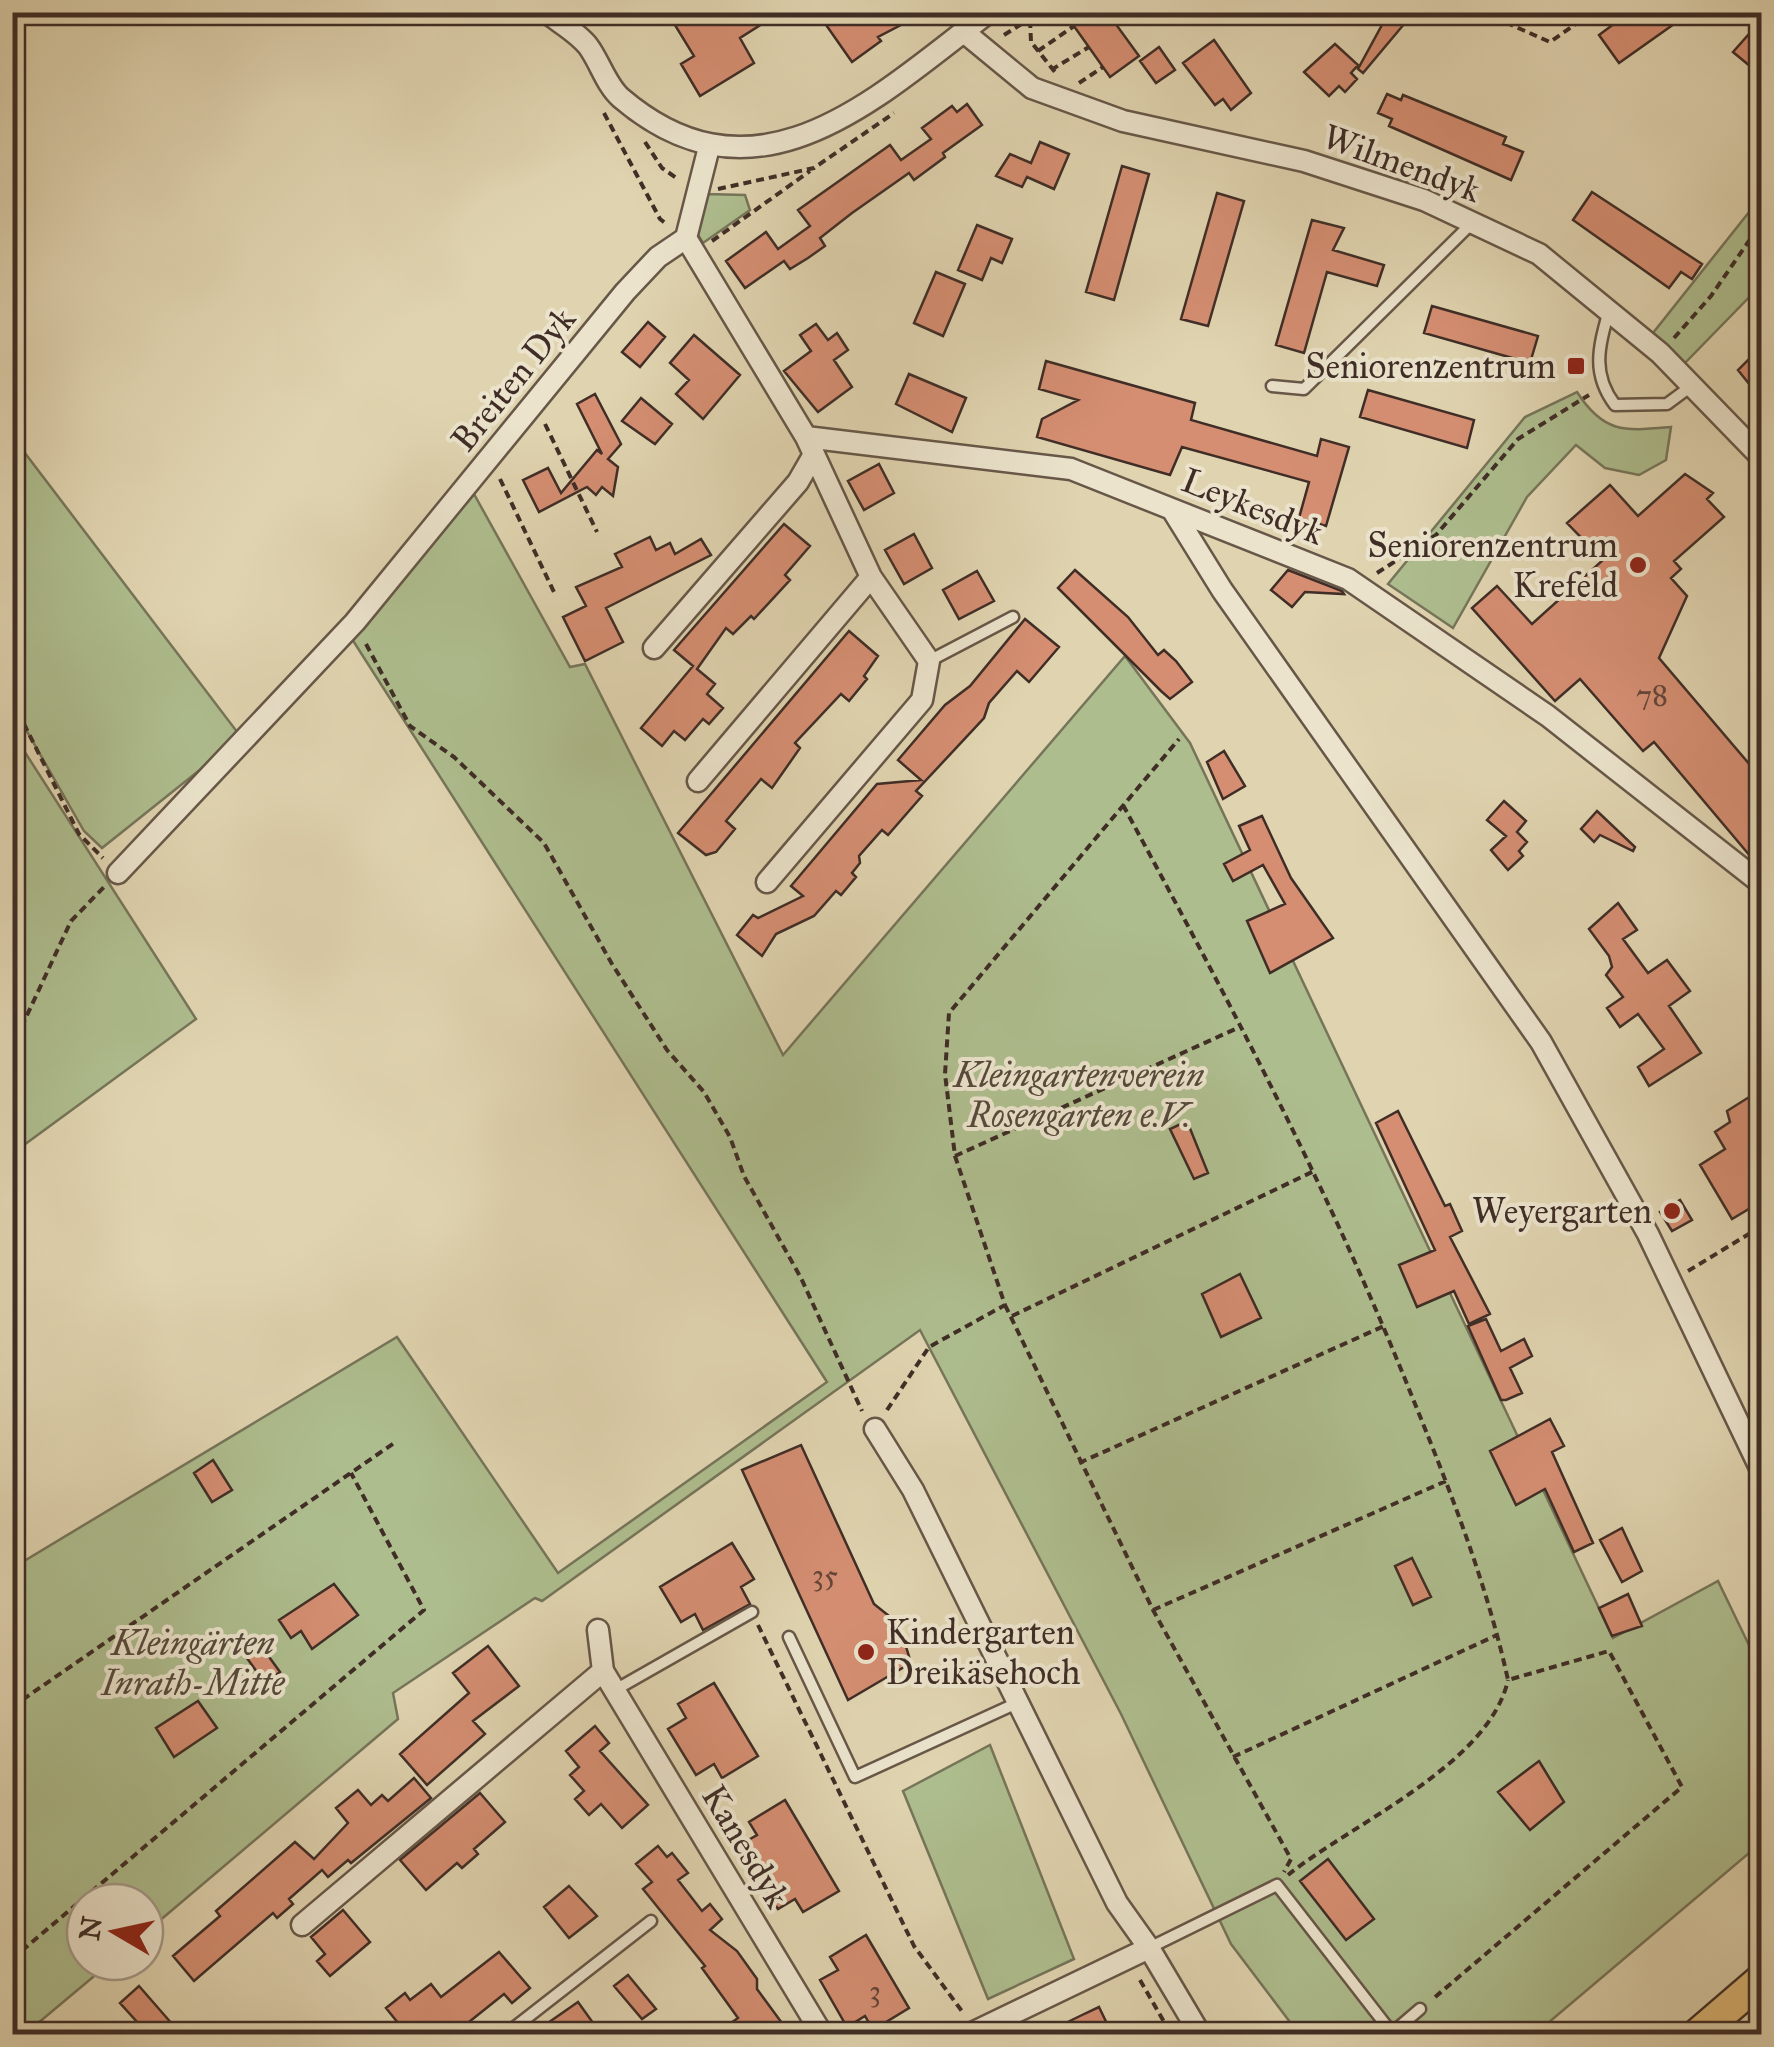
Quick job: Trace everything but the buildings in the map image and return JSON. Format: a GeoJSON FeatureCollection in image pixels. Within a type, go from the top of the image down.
{"type":"FeatureCollection","features":[{"type":"Feature","properties":{"kind":"main road"},"geometry":{"type":"LineString","coordinates":[[1698,2034],[1762,1979]]}},
{"type":"Feature","properties":{"kind":"street"},"geometry":{"type":"LineString","coordinates":[[546,12],[587,44],[617,95],[664,129],[709,147],[761,148],[843,120],[990,12]]}},
{"type":"Feature","properties":{"kind":"street","name":"Wilmendyk"},"geometry":{"type":"LineString","coordinates":[[964,32],[1032,88],[1123,121],[1304,161],[1424,200],[1540,254],[1660,353],[1762,458]]}},
{"type":"Feature","properties":{"kind":"street"},"geometry":{"type":"LineString","coordinates":[[709,147],[690,246],[810,446],[871,578],[929,661],[922,700],[767,882]]}},
{"type":"Feature","properties":{"kind":"street","name":"Breiten Dyk"},"geometry":{"type":"LineString","coordinates":[[118,873],[354,622],[491,460],[625,292],[658,257],[690,246]]}},
{"type":"Feature","properties":{"kind":"street"},"geometry":{"type":"LineString","coordinates":[[654,648],[798,482],[810,446]]}},
{"type":"Feature","properties":{"kind":"street","name":"Leykesdyk"},"geometry":{"type":"LineString","coordinates":[[810,446],[1058,466],[1111,483],[1357,586],[1548,716],[1762,884]]}},
{"type":"Feature","properties":{"kind":"street"},"geometry":{"type":"LineString","coordinates":[[1173,511],[1233,604],[1540,1042],[1672,1281],[1762,1472]]}},
{"type":"Feature","properties":{"kind":"street"},"geometry":{"type":"LineString","coordinates":[[698,780],[871,578]]}},
{"type":"Feature","properties":{"kind":"street"},"geometry":{"type":"LineString","coordinates":[[876,1428],[913,1490],[1117,1902],[1150,1948],[1200,2034]]}},
{"type":"Feature","properties":{"kind":"street","name":"Kanesdyk"},"geometry":{"type":"LineString","coordinates":[[598,1630],[603,1671],[614,1691],[822,2034]]}},
{"type":"Feature","properties":{"kind":"street"},"geometry":{"type":"LineString","coordinates":[[302,1924],[603,1671]]}},
{"type":"Feature","properties":{"kind":"street"},"geometry":{"type":"LineString","coordinates":[[972,2034],[1150,1948]]}},
{"type":"Feature","properties":{"kind":"lane"},"geometry":{"type":"LineString","coordinates":[[1272,386],[1304,388],[1472,222]]}},
{"type":"Feature","properties":{"kind":"lane"},"geometry":{"type":"LineString","coordinates":[[1610,309],[1597,356],[1600,386],[1614,405],[1642,408],[1667,404],[1690,387]]}},
{"type":"Feature","properties":{"kind":"lane"},"geometry":{"type":"LineString","coordinates":[[929,661],[1014,617]]}},
{"type":"Feature","properties":{"kind":"lane"},"geometry":{"type":"LineString","coordinates":[[614,1691],[752,1612]]}},
{"type":"Feature","properties":{"kind":"lane"},"geometry":{"type":"LineString","coordinates":[[789,1637],[855,1777],[1017,1702]]}},
{"type":"Feature","properties":{"kind":"lane"},"geometry":{"type":"LineString","coordinates":[[1150,1948],[1277,1884],[1392,2032],[1420,2010]]}},
{"type":"Feature","properties":{"kind":"lane"},"geometry":{"type":"LineString","coordinates":[[518,2034],[515,2028],[651,1920]]}},
{"type":"Feature","properties":{"kind":"path"},"geometry":{"type":"LineString","coordinates":[[1482,12],[1550,42],[1594,12]]}},
{"type":"Feature","properties":{"kind":"path"},"geometry":{"type":"LineString","coordinates":[[1038,51],[1074,26]]}},
{"type":"Feature","properties":{"kind":"path"},"geometry":{"type":"LineString","coordinates":[[1052,70],[1089,47]]}},
{"type":"Feature","properties":{"kind":"path"},"geometry":{"type":"LineString","coordinates":[[1075,86],[1103,67]]}},
{"type":"Feature","properties":{"kind":"path"},"geometry":{"type":"LineString","coordinates":[[594,98],[660,220],[690,246],[814,168]]}},
{"type":"Feature","properties":{"kind":"path"},"geometry":{"type":"LineString","coordinates":[[1660,353],[1710,296],[1761,223]]}},
{"type":"Feature","properties":{"kind":"path"},"geometry":{"type":"LineString","coordinates":[[1357,586],[1436,534],[1518,439],[1600,386]]}},
{"type":"Feature","properties":{"kind":"path"},"geometry":{"type":"LineString","coordinates":[[536,404],[597,532]]}},
{"type":"Feature","properties":{"kind":"path"},"geometry":{"type":"LineString","coordinates":[[491,460],[554,592]]}},
{"type":"Feature","properties":{"kind":"path"},"geometry":{"type":"LineString","coordinates":[[354,622],[410,726],[454,756],[544,842],[612,964],[667,1050],[704,1092],[730,1136],[744,1176],[800,1278],[853,1400],[876,1428],[929,1347],[1005,1304]]}},
{"type":"Feature","properties":{"kind":"path"},"geometry":{"type":"LineString","coordinates":[[12,702],[79,834],[118,873],[70,921],[21,1028],[12,1036]]}},
{"type":"Feature","properties":{"kind":"path"},"geometry":{"type":"LineString","coordinates":[[12,730],[24,724]]}},
{"type":"Feature","properties":{"kind":"path"},"geometry":{"type":"LineString","coordinates":[[1178,739],[949,1013],[945,1074],[954,1156],[1005,1304],[1079,1464],[1153,1610],[1291,1859],[1277,1884]]}},
{"type":"Feature","properties":{"kind":"path"},"geometry":{"type":"LineString","coordinates":[[1123,804],[1242,1026],[1314,1170],[1384,1326],[1446,1480],[1498,1635],[1508,1680],[1504,1697],[1452,1758],[1414,1790],[1277,1884]]}},
{"type":"Feature","properties":{"kind":"path"},"geometry":{"type":"LineString","coordinates":[[954,1156],[1242,1026]]}},
{"type":"Feature","properties":{"kind":"path"},"geometry":{"type":"LineString","coordinates":[[1012,1316],[1314,1170]]}},
{"type":"Feature","properties":{"kind":"path"},"geometry":{"type":"LineString","coordinates":[[1672,1281],[1762,1226]]}},
{"type":"Feature","properties":{"kind":"path"},"geometry":{"type":"LineString","coordinates":[[1079,1464],[1384,1326]]}},
{"type":"Feature","properties":{"kind":"path"},"geometry":{"type":"LineString","coordinates":[[12,1707],[398,1441]]}},
{"type":"Feature","properties":{"kind":"path"},"geometry":{"type":"LineString","coordinates":[[12,1958],[424,1610],[351,1473]]}},
{"type":"Feature","properties":{"kind":"path"},"geometry":{"type":"LineString","coordinates":[[1153,1610],[1446,1480]]}},
{"type":"Feature","properties":{"kind":"path"},"geometry":{"type":"LineString","coordinates":[[752,1612],[914,1946],[972,2034]]}},
{"type":"Feature","properties":{"kind":"path"},"geometry":{"type":"LineString","coordinates":[[1233,1757],[1498,1635]]}},
{"type":"Feature","properties":{"kind":"path"},"geometry":{"type":"LineString","coordinates":[[1420,2010],[1682,1787],[1609,1650],[1508,1680]]}},
{"type":"Feature","properties":{"kind":"path"},"geometry":{"type":"LineString","coordinates":[[1128,1958],[1170,2034]]}},
{"type":"Feature","properties":{"kind":"green space"},"geometry":{"type":"Polygon","coordinates":[[[705,194],[745,195],[750,210],[703,243],[695,230],[705,194]]]}},
{"type":"Feature","properties":{"kind":"green space"},"geometry":{"type":"Polygon","coordinates":[[[1761,197],[1761,285],[1683,365],[1653,333],[1761,197]]]}},
{"type":"Feature","properties":{"kind":"green space"},"geometry":{"type":"Polygon","coordinates":[[[1577,392],[1606,423],[1628,429],[1671,427],[1666,460],[1639,475],[1605,468],[1576,445],[1527,497],[1453,628],[1388,584],[1525,417],[1577,392]]]}},
{"type":"Feature","properties":{"kind":"green space"},"geometry":{"type":"Polygon","coordinates":[[[12,436],[241,737],[102,848],[84,831],[13,707],[12,436]]]}},
{"type":"Feature","properties":{"kind":"green space","name":"Kleingartenverein Rosengarten e.V."},"geometry":{"type":"Polygon","coordinates":[[[474,494],[570,667],[585,664],[783,1055],[1125,656],[1190,743],[1613,1638],[1718,1581],[1761,1670],[1761,1843],[1535,2034],[1299,2034],[1231,1944],[1121,1714],[920,1330],[542,1601],[535,1598],[393,1693],[398,1719],[165,1916],[165,1882],[65,1882],[65,1982],[87,1982],[25,2034],[13,2034],[12,1544],[24,1561],[397,1337],[558,1573],[827,1382],[352,639],[474,494]]]}},
{"type":"Feature","properties":{"kind":"green space"},"geometry":{"type":"Polygon","coordinates":[[[12,732],[196,1019],[13,1153],[13,766],[12,732]]]}},
{"type":"Feature","properties":{"kind":"green space"},"geometry":{"type":"Polygon","coordinates":[[[990,1745],[1074,1959],[988,1999],[903,1791],[990,1745]]]}},
{"type":"Feature","properties":{"kind":"waterway"},"geometry":{"type":"LineString","coordinates":[[12,756],[20,749]]}},
{"type":"Feature","properties":{"kind":"place","name":"Seniorenzentrum"},"geometry":{"type":"Point","coordinates":[1576,366]}},
{"type":"Feature","properties":{"kind":"place","name":"Seniorenzentrum Krefeld"},"geometry":{"type":"Point","coordinates":[1638,565]}},
{"type":"Feature","properties":{"kind":"place","name":"Weyergarten"},"geometry":{"type":"Point","coordinates":[1672,1211]}},
{"type":"Feature","properties":{"kind":"place","name":"Kindergarten Dreikäsehoch"},"geometry":{"type":"Point","coordinates":[866,1652]}},
{"type":"Feature","properties":{"kind":"park label","name":"Kleingärten Inrath-Mitte"},"geometry":{"type":"Point","coordinates":[193,1663]}}]}
